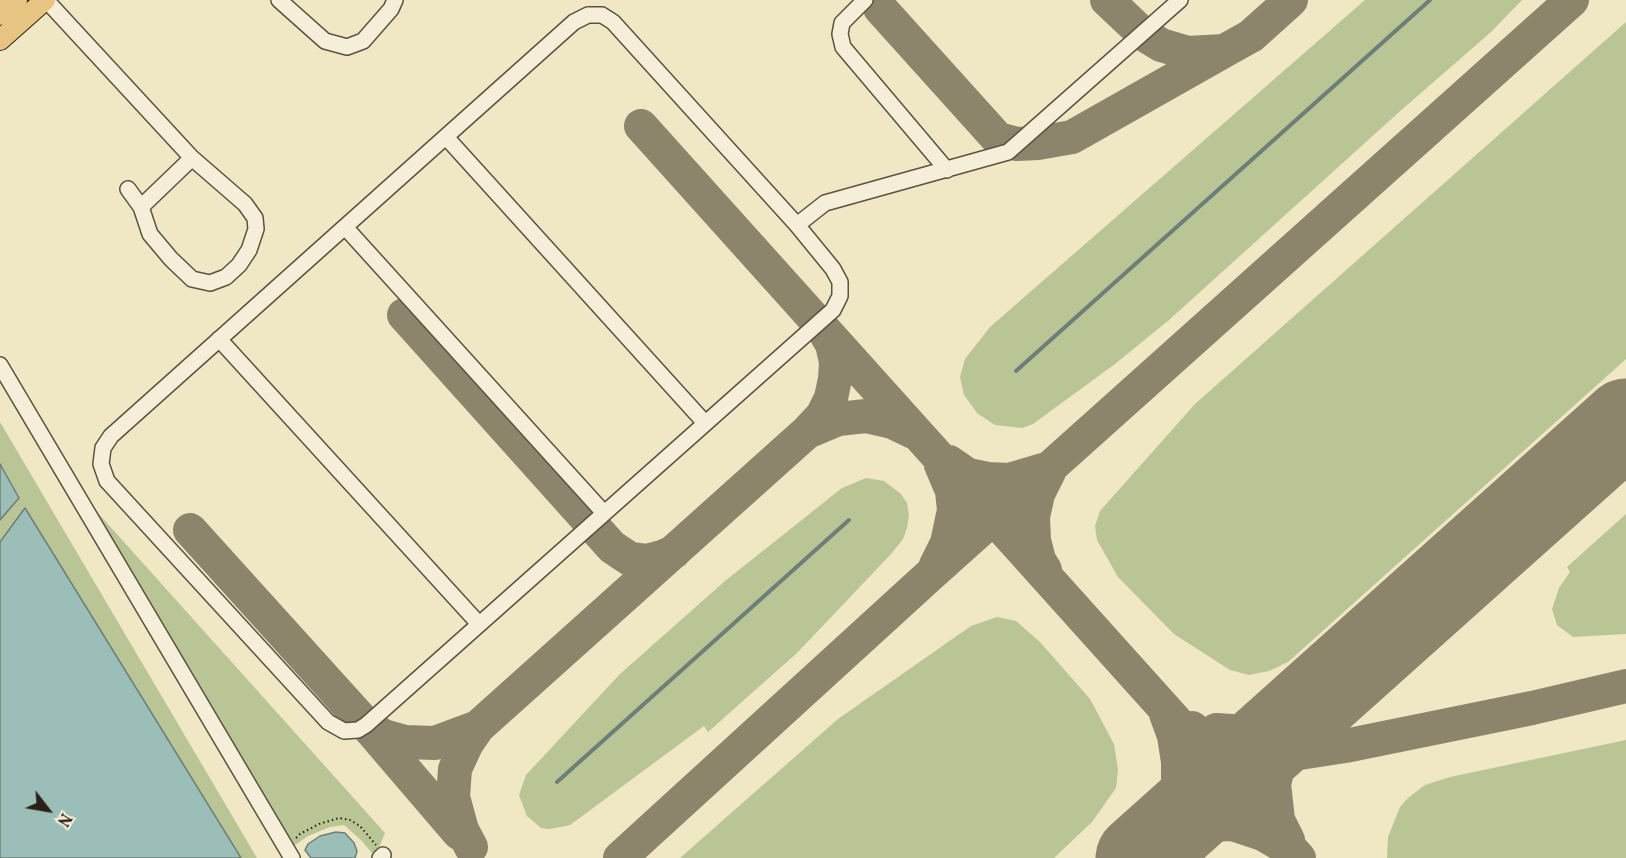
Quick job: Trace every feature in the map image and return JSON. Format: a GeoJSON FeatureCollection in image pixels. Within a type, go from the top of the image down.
{"type":"FeatureCollection","features":[{"type":"Feature","properties":{"kind":"highway"},"geometry":{"type":"LineString","coordinates":[[0,14],[16,0]]}},
{"type":"Feature","properties":{"kind":"main road"},"geometry":{"type":"LineString","coordinates":[[0,40],[45,0]]}},
{"type":"Feature","properties":{"kind":"lane"},"geometry":{"type":"LineString","coordinates":[[45,0],[192,158],[245,204],[255,218],[256,229],[249,250],[239,265],[226,277],[210,283],[192,279],[150,234],[141,207],[128,189]]}},
{"type":"Feature","properties":{"kind":"lane"},"geometry":{"type":"LineString","coordinates":[[279,0],[325,41],[347,47],[363,41],[391,9],[395,0]]}},
{"type":"Feature","properties":{"kind":"lane"},"geometry":{"type":"LineString","coordinates":[[865,0],[842,23],[840,34],[843,47],[947,170]]}},
{"type":"Feature","properties":{"kind":"lane"},"geometry":{"type":"LineString","coordinates":[[797,225],[825,203],[1008,152],[1180,0]]}},
{"type":"Feature","properties":{"kind":"lane"},"geometry":{"type":"LineString","coordinates":[[588,15],[602,15],[614,22],[797,225],[833,269],[840,282],[840,296],[833,310],[358,730],[344,731],[328,722],[107,481],[101,464],[103,448],[111,436],[574,22],[588,15]]}},
{"type":"Feature","properties":{"kind":"lane"},"geometry":{"type":"LineString","coordinates":[[446,137],[705,423]]}},
{"type":"Feature","properties":{"kind":"lane"},"geometry":{"type":"LineString","coordinates":[[141,207],[192,158]]}},
{"type":"Feature","properties":{"kind":"lane"},"geometry":{"type":"LineString","coordinates":[[345,227],[604,513]]}},
{"type":"Feature","properties":{"kind":"lane"},"geometry":{"type":"LineString","coordinates":[[219,339],[479,624]]}},
{"type":"Feature","properties":{"kind":"lane"},"geometry":{"type":"LineString","coordinates":[[0,365],[289,853]]}},
{"type":"Feature","properties":{"kind":"path"},"geometry":{"type":"LineString","coordinates":[[289,853],[300,834],[319,824],[339,818],[350,820],[360,826],[381,856]]}},
{"type":"Feature","properties":{"kind":"green space"},"geometry":{"type":"Polygon","coordinates":[[[1365,0],[1522,0],[1491,32],[1169,320],[1115,364],[1033,424],[1022,428],[995,425],[977,413],[964,395],[960,377],[965,359],[990,327],[1365,0]]]}},
{"type":"Feature","properties":{"kind":"green space"},"geometry":{"type":"Polygon","coordinates":[[[1626,22],[1626,359],[1288,662],[1269,671],[1249,675],[1230,670],[1174,634],[1118,577],[1097,540],[1095,526],[1100,511],[1195,404],[1626,22]]]}},
{"type":"Feature","properties":{"kind":"green space"},"geometry":{"type":"Polygon","coordinates":[[[0,422],[257,858],[241,858],[25,508],[0,542],[0,520],[19,498],[0,464],[0,422]]]}},
{"type":"Feature","properties":{"kind":"green space"},"geometry":{"type":"Polygon","coordinates":[[[866,478],[884,481],[901,494],[907,503],[909,515],[903,539],[798,652],[708,732],[704,726],[570,825],[550,829],[541,828],[527,816],[519,795],[526,775],[620,674],[725,581],[842,488],[866,478]]]}},
{"type":"Feature","properties":{"kind":"green space"},"geometry":{"type":"Polygon","coordinates":[[[89,503],[385,833],[375,857],[344,825],[330,827],[308,836],[295,845],[292,851],[89,503]]]}},
{"type":"Feature","properties":{"kind":"green space"},"geometry":{"type":"Polygon","coordinates":[[[1626,514],[1626,634],[1573,637],[1557,625],[1552,609],[1559,588],[1570,572],[1567,567],[1626,514]]]}},
{"type":"Feature","properties":{"kind":"green space"},"geometry":{"type":"Polygon","coordinates":[[[997,617],[1016,621],[1040,642],[1090,699],[1114,744],[1118,770],[1116,788],[1092,822],[1054,858],[680,858],[838,719],[971,626],[997,617]]]}},
{"type":"Feature","properties":{"kind":"green space"},"geometry":{"type":"Polygon","coordinates":[[[1626,740],[1626,858],[1387,858],[1388,837],[1400,807],[1425,785],[1450,777],[1626,740]]]}},
{"type":"Feature","properties":{"kind":"water"},"geometry":{"type":"Polygon","coordinates":[[[0,464],[19,498],[0,520],[0,464]]]}},
{"type":"Feature","properties":{"kind":"water"},"geometry":{"type":"Polygon","coordinates":[[[25,508],[241,858],[0,858],[0,542],[25,508]]]}},
{"type":"Feature","properties":{"kind":"water"},"geometry":{"type":"Polygon","coordinates":[[[336,832],[345,833],[354,843],[357,851],[355,858],[311,858],[305,850],[308,844],[320,836],[336,832]]]}},
{"type":"Feature","properties":{"kind":"waterway"},"geometry":{"type":"LineString","coordinates":[[1016,371],[1430,0]]}},
{"type":"Feature","properties":{"kind":"waterway"},"geometry":{"type":"LineString","coordinates":[[557,782],[849,520]]}},
{"type":"Feature","properties":{"kind":"taxiway"},"geometry":{"type":"LineString","coordinates":[[1107,0],[1143,34],[1161,45],[1188,53],[1224,51],[1251,36],[1291,0]]}},
{"type":"Feature","properties":{"kind":"taxiway"},"geometry":{"type":"LineString","coordinates":[[620,858],[930,575],[1572,0]]}},
{"type":"Feature","properties":{"kind":"taxiway"},"geometry":{"type":"LineString","coordinates":[[880,8],[998,139],[1017,144],[1072,137],[1224,51]]}},
{"type":"Feature","properties":{"kind":"taxiway"},"geometry":{"type":"LineString","coordinates":[[641,126],[1299,858]]}},
{"type":"Feature","properties":{"kind":"taxiway"},"geometry":{"type":"LineString","coordinates":[[404,315],[612,547],[630,559],[647,561],[674,552]]}},
{"type":"Feature","properties":{"kind":"taxiway"},"geometry":{"type":"LineString","coordinates":[[471,847],[462,830],[453,797],[455,769],[467,743],[478,727],[807,432],[822,416],[831,398],[835,379],[836,362],[832,344],[827,336]]}},
{"type":"Feature","properties":{"kind":"taxiway"},"geometry":{"type":"LineString","coordinates":[[807,432],[838,419],[866,416],[892,422],[913,432]]}},
{"type":"Feature","properties":{"kind":"taxiway"},"geometry":{"type":"LineString","coordinates":[[949,462],[968,475],[988,479],[1009,480],[1046,469]]}},
{"type":"Feature","properties":{"kind":"taxiway"},"geometry":{"type":"LineString","coordinates":[[936,565],[947,543],[954,510],[952,491],[941,465]]}},
{"type":"Feature","properties":{"kind":"taxiway"},"geometry":{"type":"LineString","coordinates":[[1045,570],[1039,560],[1034,540],[1033,517],[1038,494],[1049,472]]}},
{"type":"Feature","properties":{"kind":"taxiway"},"geometry":{"type":"LineString","coordinates":[[190,530],[369,728],[459,833]]}},
{"type":"Feature","properties":{"kind":"taxiway"},"geometry":{"type":"LineString","coordinates":[[1192,728],[1201,735],[1225,746],[1280,756],[1345,746],[1532,708],[1626,686]]}},
{"type":"Feature","properties":{"kind":"taxiway"},"geometry":{"type":"LineString","coordinates":[[1154,845],[1171,817],[1178,789],[1178,762],[1174,736],[1166,714]]}},
{"type":"Feature","properties":{"kind":"taxiway"},"geometry":{"type":"LineString","coordinates":[[1216,730],[1247,732],[1289,723],[1274,784],[1278,820],[1288,840]]}},
{"type":"Feature","properties":{"kind":"taxiway"},"geometry":{"type":"LineString","coordinates":[[369,728],[384,736],[405,742],[435,743],[478,727]]}},
{"type":"Feature","properties":{"kind":"taxiway"},"geometry":{"type":"LineString","coordinates":[[1154,845],[1180,833],[1206,825],[1233,824],[1263,834],[1280,844]]}},
{"type":"Feature","properties":{"kind":"runway"},"geometry":{"type":"LineString","coordinates":[[1139,858],[1626,422]]}}]}
